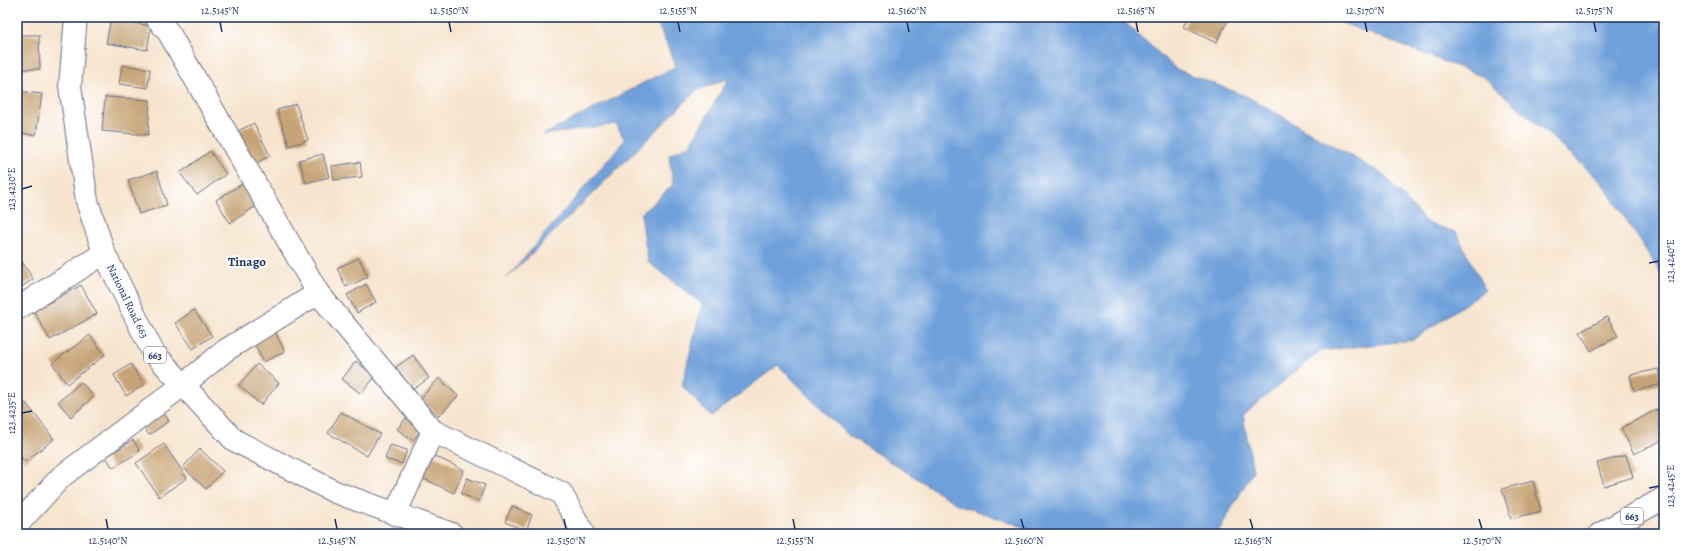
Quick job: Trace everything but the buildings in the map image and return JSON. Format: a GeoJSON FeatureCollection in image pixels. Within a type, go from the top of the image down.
{"type":"FeatureCollection","features":[{"type":"Feature","properties":{"kind":"street","name":"National Road 663"},"geometry":{"type":"LineString","coordinates":[[76,17],[70,86],[87,201],[104,253],[153,352],[234,440],[335,492],[452,534]]}},
{"type":"Feature","properties":{"kind":"street"},"geometry":{"type":"LineString","coordinates":[[156,17],[169,33],[318,293],[433,431],[561,493],[584,534]]}},
{"type":"Feature","properties":{"kind":"street"},"geometry":{"type":"LineString","coordinates":[[17,309],[104,253]]}},
{"type":"Feature","properties":{"kind":"street"},"geometry":{"type":"LineString","coordinates":[[17,525],[60,477],[183,385],[226,350],[318,293]]}},
{"type":"Feature","properties":{"kind":"street"},"geometry":{"type":"LineString","coordinates":[[395,514],[433,431]]}},
{"type":"Feature","properties":{"kind":"street","name":"663"},"geometry":{"type":"LineString","coordinates":[[1600,534],[1664,498]]}},
{"type":"Feature","properties":{"kind":"water"},"geometry":{"type":"Polygon","coordinates":[[[658,17],[1119,17],[1176,69],[1248,97],[1384,175],[1427,223],[1456,232],[1485,290],[1413,340],[1320,351],[1243,415],[1253,471],[1217,534],[1044,534],[957,504],[848,435],[778,365],[711,416],[682,386],[702,304],[648,262],[641,214],[673,185],[669,155],[690,145],[729,78],[696,91],[507,278],[625,140],[616,124],[543,135],[676,66],[658,24],[658,17]]]}},
{"type":"Feature","properties":{"kind":"water"},"geometry":{"type":"Polygon","coordinates":[[[1327,17],[1664,17],[1664,278],[1601,181],[1484,77],[1327,17]]]}},
{"type":"Feature","properties":{"kind":"district","name":"Tinago"},"geometry":{"type":"Point","coordinates":[247,261]}}]}
